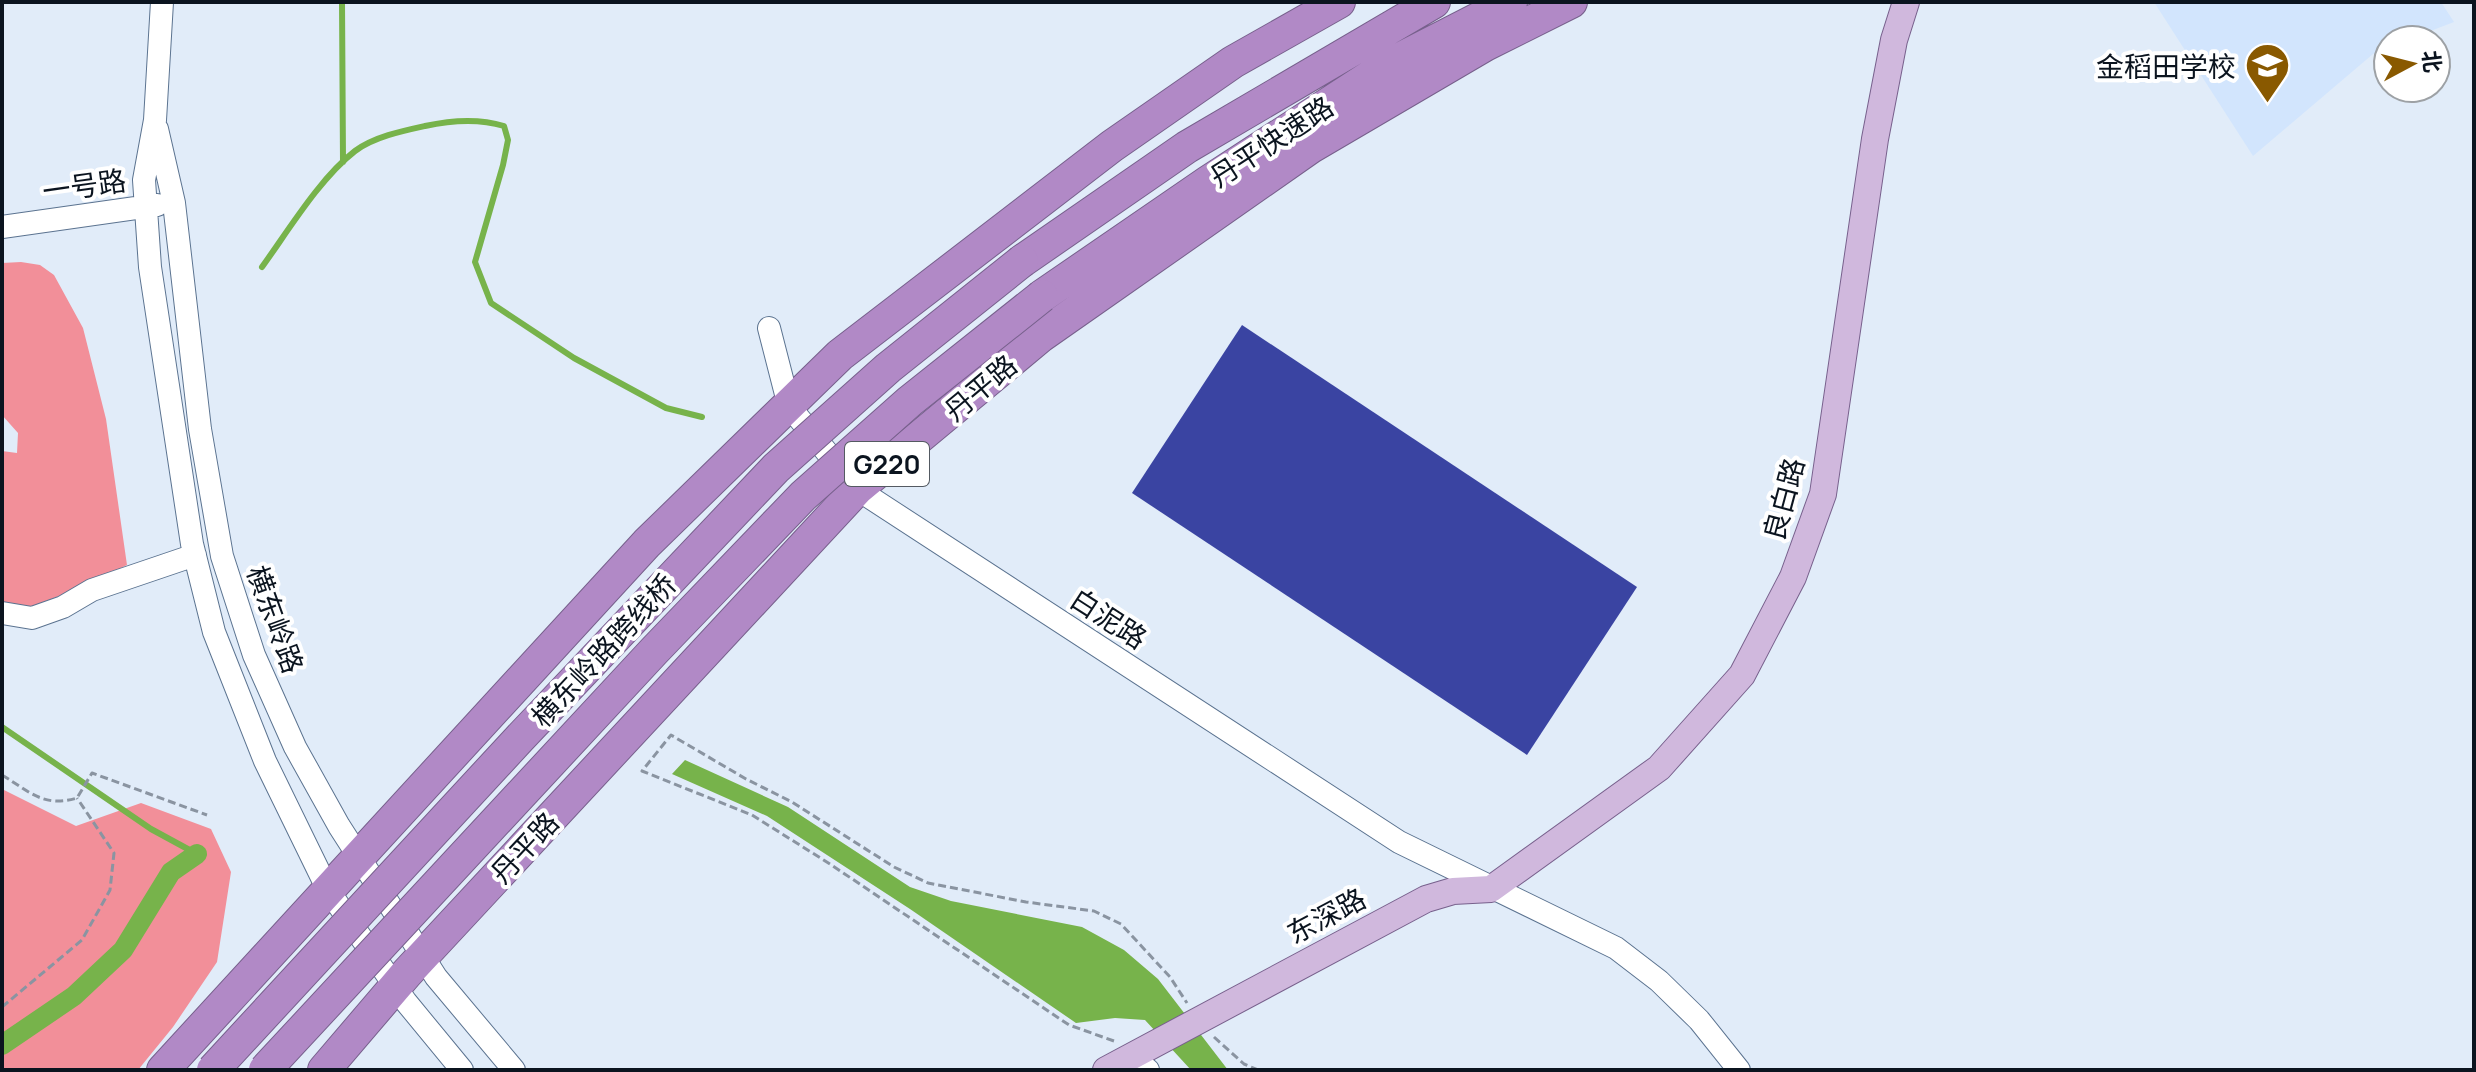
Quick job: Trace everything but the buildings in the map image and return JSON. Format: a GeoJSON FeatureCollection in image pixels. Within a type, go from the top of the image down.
{"type":"FeatureCollection","features":[{"type":"Feature","properties":{"kind":"highway"},"geometry":{"type":"LineString","coordinates":[[163,1070],[647,543],[840,355],[1112,146],[1233,62],[1339,2]]}},
{"type":"Feature","properties":{"kind":"highway","name":"丹平快速路"},"geometry":{"type":"LineString","coordinates":[[1022,261],[1187,147],[1434,2]]}},
{"type":"Feature","properties":{"kind":"highway","name":"丹平快速路"},"geometry":{"type":"LineString","coordinates":[[1042,296],[1208,182],[1388,65],[1511,2]]}},
{"type":"Feature","properties":{"kind":"highway","name":"丹平路"},"geometry":{"type":"LineString","coordinates":[[324,1070],[423,956],[857,489],[1041,336],[1311,147],[1485,45],[1571,2]]}},
{"type":"Feature","properties":{"kind":"highway","name":"横东岭路跨线桥"},"geometry":{"type":"LineString","coordinates":[[213,1070],[519,739],[776,468],[888,368],[1022,261]]}},
{"type":"Feature","properties":{"kind":"highway","name":"横东岭路跨线桥"},"geometry":{"type":"LineString","coordinates":[[265,1070],[634,672],[803,496],[910,401],[1042,296]]}},
{"type":"Feature","properties":{"kind":"main road","name":"良白路"},"geometry":{"type":"LineString","coordinates":[[1491,889],[1659,768],[1742,675],[1793,577],[1823,494],[1875,139],[1894,40],[1906,2]]}},
{"type":"Feature","properties":{"kind":"main road","name":"东深路"},"geometry":{"type":"LineString","coordinates":[[1140,1063],[1158,1043],[1198,1020],[1426,899],[1453,891],[1491,889]]}},
{"type":"Feature","properties":{"kind":"main road"},"geometry":{"type":"LineString","coordinates":[[1106,1070],[1140,1063]]}},
{"type":"Feature","properties":{"kind":"street","name":"横东岭路"},"geometry":{"type":"LineString","coordinates":[[162,2],[155,120],[144,180],[150,267],[195,555],[214,632],[265,761],[328,890],[396,986],[462,1070]]}},
{"type":"Feature","properties":{"kind":"street","name":"横东岭路"},"geometry":{"type":"LineString","coordinates":[[155,120],[174,203],[200,429],[222,556],[254,655],[295,747],[358,857],[436,977],[514,1070]]}},
{"type":"Feature","properties":{"kind":"street","name":"一号路"},"geometry":{"type":"LineString","coordinates":[[2,227],[174,203]]}},
{"type":"Feature","properties":{"kind":"street","name":"白泥路"},"geometry":{"type":"LineString","coordinates":[[769,328],[789,406],[857,489],[1386,834],[1491,889],[1616,948],[1659,981],[1689,1010],[1739,1070]]}},
{"type":"Feature","properties":{"kind":"street"},"geometry":{"type":"LineString","coordinates":[[2,613],[32,618],[63,607],[92,590],[195,555]]}},
{"type":"Feature","properties":{"kind":"path"},"geometry":{"type":"LineString","coordinates":[[1140,1063],[1110,1038],[1069,1025],[752,815],[642,771],[671,735],[792,802],[894,867],[928,883],[1094,911],[1121,924],[1170,977],[1198,1020],[1244,1064],[1258,1070]]}},
{"type":"Feature","properties":{"kind":"path"},"geometry":{"type":"LineString","coordinates":[[2,775],[43,800],[59,803],[77,798],[92,773],[207,815]]}},
{"type":"Feature","properties":{"kind":"path"},"geometry":{"type":"LineString","coordinates":[[2,1007],[82,940],[110,890],[114,853],[77,798]]}},
{"type":"Feature","properties":{"kind":"shaded area","name":"金稻田学校"},"geometry":{"type":"Polygon","coordinates":[[[2154,2],[2441,2],[2454,22],[2372,24],[2372,55],[2253,156],[2154,2]]]}},
{"type":"Feature","properties":{"kind":"shaded area"},"geometry":{"type":"Polygon","coordinates":[[[2,263],[40,265],[54,275],[83,328],[106,419],[127,565],[33,606],[2,606],[2,451],[17,453],[18,433],[2,415],[2,263]]]}},
{"type":"Feature","properties":{"kind":"shaded area"},"geometry":{"type":"Polygon","coordinates":[[[685,760],[788,807],[910,887],[951,901],[1082,927],[1124,950],[1158,979],[1228,1070],[1191,1070],[1145,1020],[1115,1018],[1076,1023],[767,816],[672,774],[685,760]]]}},
{"type":"Feature","properties":{"kind":"shaded area"},"geometry":{"type":"Polygon","coordinates":[[[2,789],[76,826],[141,803],[211,829],[231,872],[217,962],[173,1027],[138,1070],[2,1070],[2,789]]]}},
{"type":"Feature","properties":{"kind":"waterway"},"geometry":{"type":"LineString","coordinates":[[342,2],[343,162]]}},
{"type":"Feature","properties":{"kind":"waterway"},"geometry":{"type":"LineString","coordinates":[[262,267],[329,175],[363,146],[398,132],[445,122],[475,121],[504,126],[508,140],[503,165],[475,262],[491,303],[574,358],[666,408],[702,417]]}},
{"type":"Feature","properties":{"kind":"waterway"},"geometry":{"type":"LineString","coordinates":[[2,727],[151,829],[197,854]]}},
{"type":"Feature","properties":{"kind":"waterway"},"geometry":{"type":"LineString","coordinates":[[2,1045],[74,996],[123,950],[171,872],[197,854]]}},
{"type":"Feature","properties":{"kind":"place","name":"金稻田学校"},"geometry":{"type":"Point","coordinates":[2267,105]}}]}
